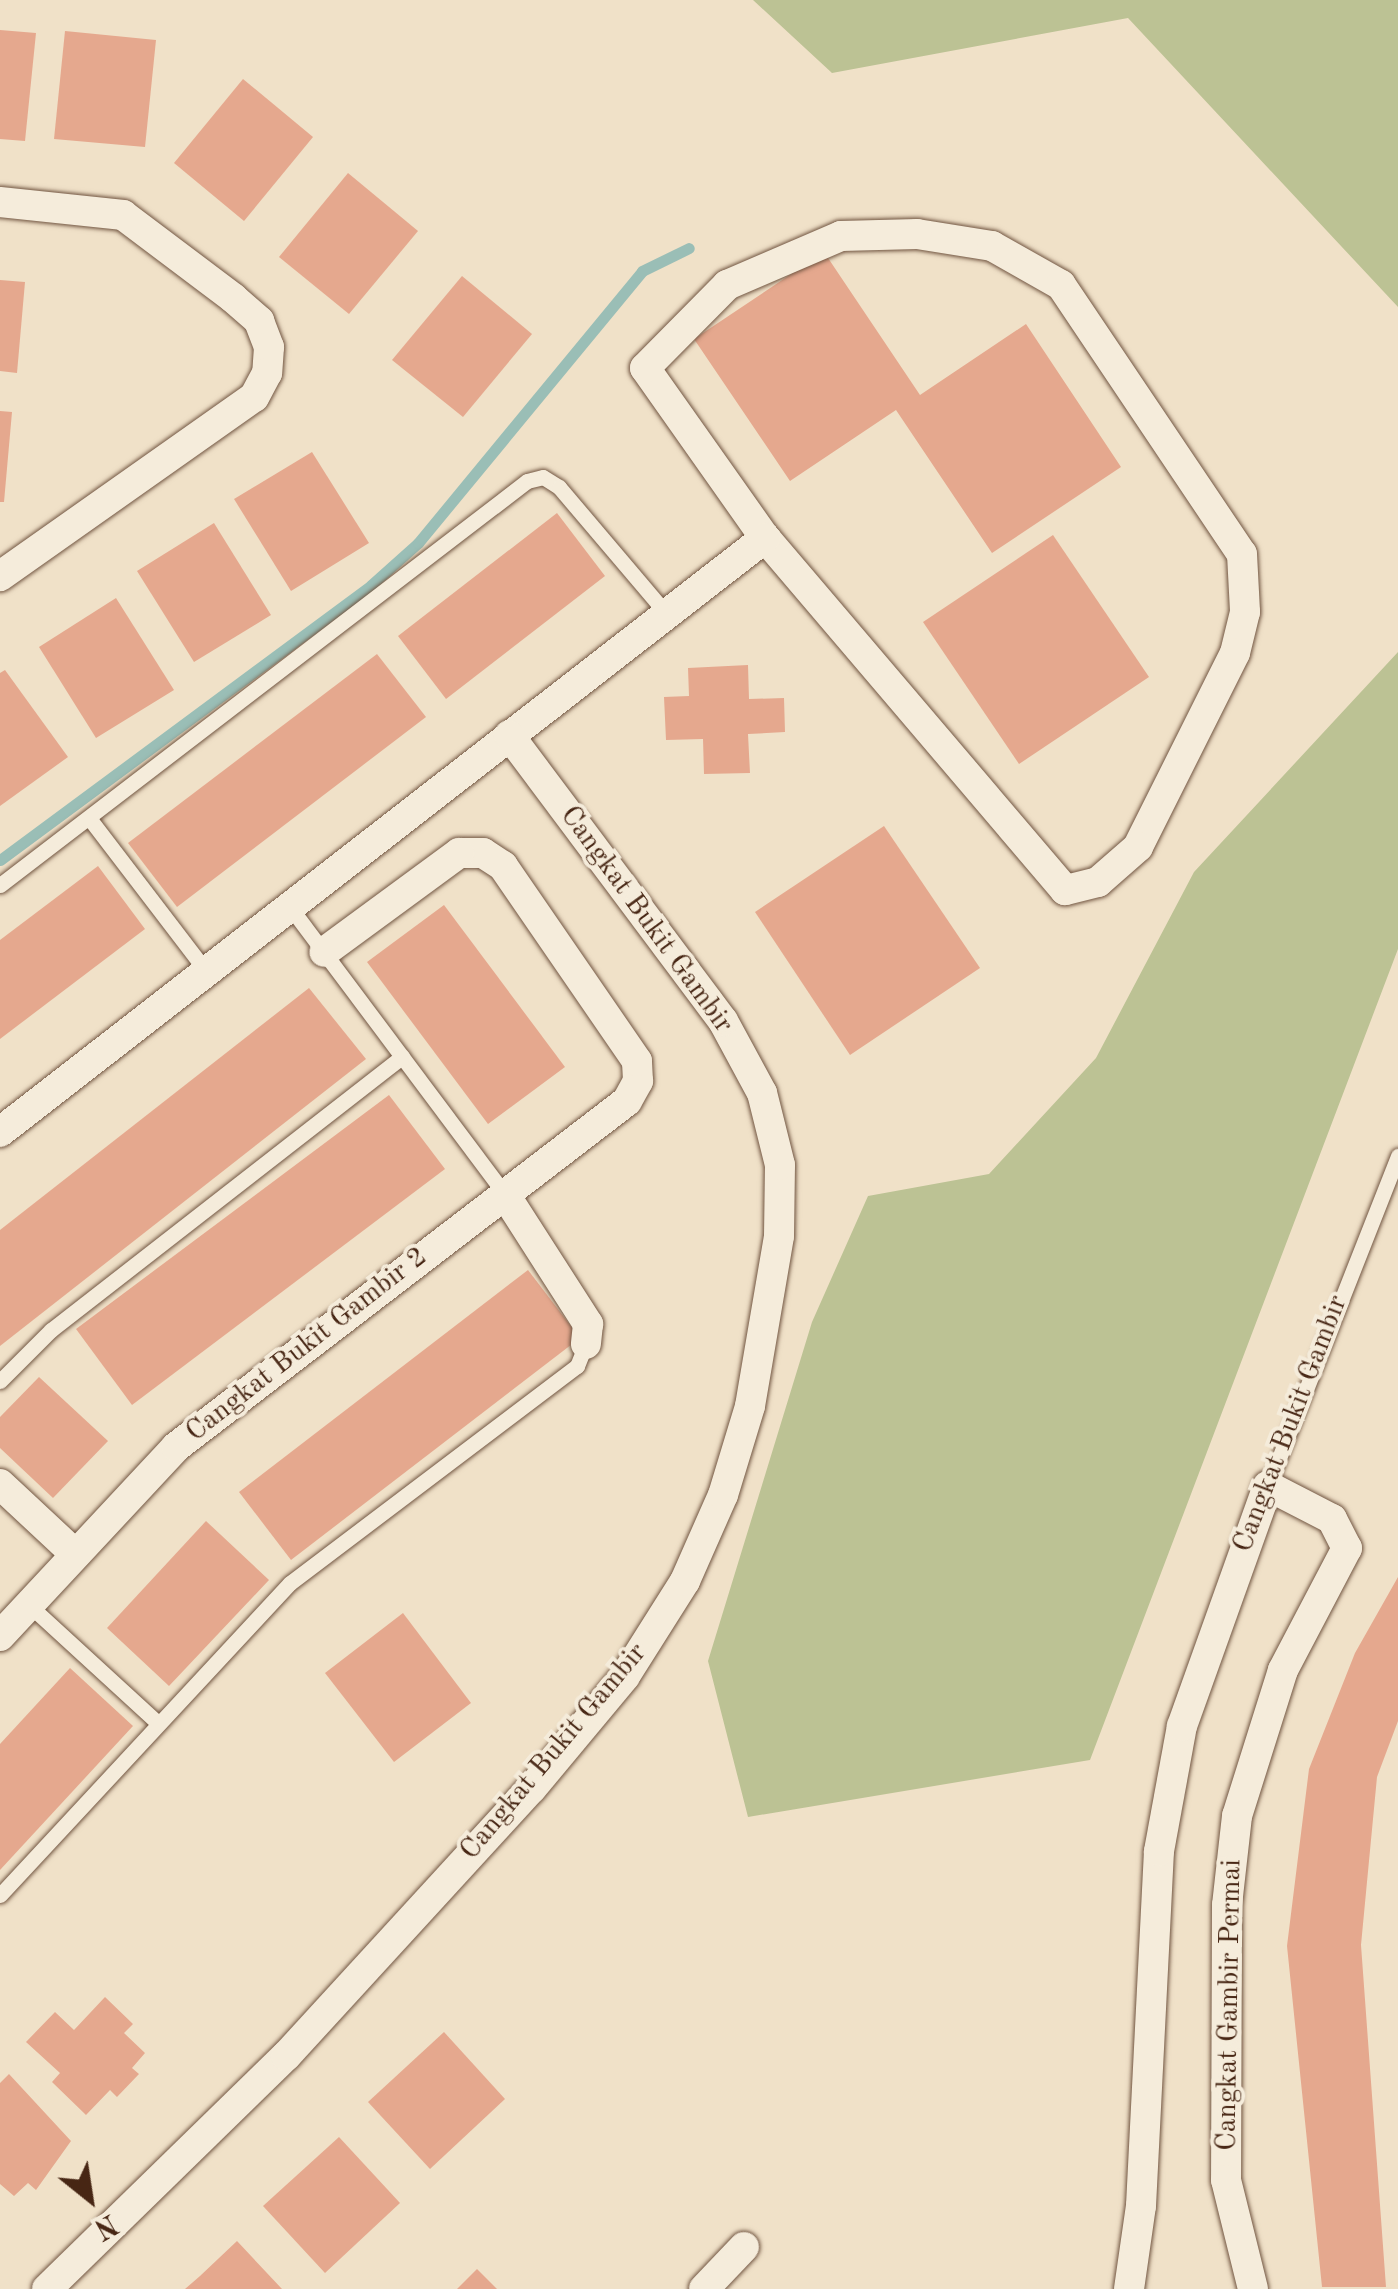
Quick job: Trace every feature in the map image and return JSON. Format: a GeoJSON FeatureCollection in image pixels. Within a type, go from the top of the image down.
{"type":"FeatureCollection","features":[{"type":"Feature","properties":{"kind":"street"},"geometry":{"type":"LineString","coordinates":[[0,202],[123,215],[233,298],[258,322],[269,347],[267,373],[254,398],[0,576]]}},
{"type":"Feature","properties":{"kind":"street"},"geometry":{"type":"LineString","coordinates":[[917,234],[992,246],[1061,286],[1242,554],[1245,612],[1218,693],[1138,847],[1098,882],[1065,890],[765,538],[645,368],[727,285],[840,236],[917,234]]}},
{"type":"Feature","properties":{"kind":"street"},"geometry":{"type":"LineString","coordinates":[[0,1132],[664,611],[765,538]]}},
{"type":"Feature","properties":{"kind":"street","name":"Cangkat Bukit Gambir"},"geometry":{"type":"LineString","coordinates":[[47,2289],[286,2056],[531,1788],[625,1676],[685,1581],[724,1495],[750,1406],[779,1236],[780,1165],[762,1093],[724,1021],[509,735]]}},
{"type":"Feature","properties":{"kind":"street","name":"Cangkat Bukit Gambir 2"},"geometry":{"type":"LineString","coordinates":[[0,1636],[176,1447],[628,1101],[638,1082],[637,1061],[503,866],[483,852],[459,854],[324,952]]}},
{"type":"Feature","properties":{"kind":"street"},"geometry":{"type":"LineString","coordinates":[[504,1193],[588,1324],[586,1344]]}},
{"type":"Feature","properties":{"kind":"street"},"geometry":{"type":"LineString","coordinates":[[0,1484],[75,1554]]}},
{"type":"Feature","properties":{"kind":"street","name":"Cangkat Bukit Gambir"},"geometry":{"type":"LineString","coordinates":[[1129,2289],[1141,2206],[1159,1851],[1182,1726],[1219,1608],[1268,1486]]}},
{"type":"Feature","properties":{"kind":"street","name":"Cangkat Gambir Permai"},"geometry":{"type":"LineString","coordinates":[[1253,2289],[1226,2180],[1226,1905],[1238,1816],[1283,1670],[1348,1548],[1332,1519],[1268,1486]]}},
{"type":"Feature","properties":{"kind":"street"},"geometry":{"type":"LineString","coordinates":[[704,2289],[744,2247]]}},
{"type":"Feature","properties":{"kind":"lane"},"geometry":{"type":"LineString","coordinates":[[0,885],[527,481],[543,477],[558,487],[664,611]]}},
{"type":"Feature","properties":{"kind":"lane"},"geometry":{"type":"LineString","coordinates":[[89,818],[206,972]]}},
{"type":"Feature","properties":{"kind":"lane"},"geometry":{"type":"LineString","coordinates":[[290,907],[504,1193]]}},
{"type":"Feature","properties":{"kind":"lane"},"geometry":{"type":"LineString","coordinates":[[0,1382],[51,1330],[402,1057]]}},
{"type":"Feature","properties":{"kind":"lane","name":"Cangkat Bukit Gambir"},"geometry":{"type":"LineString","coordinates":[[1268,1486],[1398,1156]]}},
{"type":"Feature","properties":{"kind":"lane"},"geometry":{"type":"LineString","coordinates":[[0,1895],[157,1722],[290,1584],[577,1366],[586,1344]]}},
{"type":"Feature","properties":{"kind":"lane"},"geometry":{"type":"LineString","coordinates":[[28,1604],[157,1722]]}},
{"type":"Feature","properties":{"kind":"green space"},"geometry":{"type":"Polygon","coordinates":[[[753,0],[1398,0],[1398,307],[1128,18],[832,73],[753,0]]]}},
{"type":"Feature","properties":{"kind":"green space"},"geometry":{"type":"Polygon","coordinates":[[[1398,652],[1398,949],[1090,1760],[748,1817],[708,1661],[812,1322],[868,1196],[989,1174],[1096,1058],[1194,872],[1398,652]]]}},
{"type":"Feature","properties":{"kind":"building"},"geometry":{"type":"Polygon","coordinates":[[[0,30],[36,33],[25,141],[0,139],[0,30]]]}},
{"type":"Feature","properties":{"kind":"building"},"geometry":{"type":"Polygon","coordinates":[[[65,31],[156,40],[145,147],[54,139],[65,31]]]}},
{"type":"Feature","properties":{"kind":"building"},"geometry":{"type":"Polygon","coordinates":[[[243,79],[313,137],[244,221],[174,163],[243,79]]]}},
{"type":"Feature","properties":{"kind":"building"},"geometry":{"type":"Polygon","coordinates":[[[348,173],[418,231],[349,314],[279,257],[348,173]]]}},
{"type":"Feature","properties":{"kind":"building"},"geometry":{"type":"Polygon","coordinates":[[[824,252],[920,395],[1026,324],[1121,467],[992,553],[896,410],[790,481],[694,339],[824,252]]]}},
{"type":"Feature","properties":{"kind":"building"},"geometry":{"type":"Polygon","coordinates":[[[462,276],[532,334],[463,417],[392,360],[462,276]]]}},
{"type":"Feature","properties":{"kind":"building"},"geometry":{"type":"Polygon","coordinates":[[[0,280],[25,282],[17,373],[0,371],[0,280]]]}},
{"type":"Feature","properties":{"kind":"building"},"geometry":{"type":"Polygon","coordinates":[[[0,411],[12,412],[4,502],[0,502],[0,411]]]}},
{"type":"Feature","properties":{"kind":"building"},"geometry":{"type":"Polygon","coordinates":[[[312,452],[369,543],[291,591],[234,499],[312,452]]]}},
{"type":"Feature","properties":{"kind":"building"},"geometry":{"type":"Polygon","coordinates":[[[557,513],[605,576],[446,699],[398,636],[557,513]]]}},
{"type":"Feature","properties":{"kind":"building"},"geometry":{"type":"Polygon","coordinates":[[[214,523],[271,615],[194,662],[137,571],[214,523]]]}},
{"type":"Feature","properties":{"kind":"building"},"geometry":{"type":"Polygon","coordinates":[[[1053,535],[1149,677],[1019,764],[923,622],[1053,535]]]}},
{"type":"Feature","properties":{"kind":"building"},"geometry":{"type":"Polygon","coordinates":[[[116,598],[174,690],[96,738],[39,647],[116,598]]]}},
{"type":"Feature","properties":{"kind":"building"},"geometry":{"type":"Polygon","coordinates":[[[377,654],[426,717],[177,907],[128,843],[377,654]]]}},
{"type":"Feature","properties":{"kind":"building"},"geometry":{"type":"Polygon","coordinates":[[[748,665],[749,699],[784,698],[785,732],[748,734],[750,773],[704,774],[703,739],[666,740],[664,697],[689,696],[688,668],[748,665]]]}},
{"type":"Feature","properties":{"kind":"building"},"geometry":{"type":"Polygon","coordinates":[[[5,670],[68,757],[0,806],[0,673],[5,670]]]}},
{"type":"Feature","properties":{"kind":"building"},"geometry":{"type":"Polygon","coordinates":[[[884,826],[980,968],[850,1055],[755,912],[884,826]]]}},
{"type":"Feature","properties":{"kind":"building"},"geometry":{"type":"Polygon","coordinates":[[[98,866],[145,929],[0,1039],[0,940],[98,866]]]}},
{"type":"Feature","properties":{"kind":"building"},"geometry":{"type":"Polygon","coordinates":[[[444,905],[565,1067],[488,1124],[367,962],[444,905]]]}},
{"type":"Feature","properties":{"kind":"building"},"geometry":{"type":"Polygon","coordinates":[[[309,988],[366,1059],[0,1346],[0,1230],[309,988]]]}},
{"type":"Feature","properties":{"kind":"building"},"geometry":{"type":"Polygon","coordinates":[[[389,1095],[445,1169],[132,1405],[76,1329],[389,1095]]]}},
{"type":"Feature","properties":{"kind":"building"},"geometry":{"type":"Polygon","coordinates":[[[528,1270],[580,1338],[291,1560],[239,1492],[528,1270]]]}},
{"type":"Feature","properties":{"kind":"building"},"geometry":{"type":"Polygon","coordinates":[[[39,1377],[108,1441],[53,1498],[0,1448],[0,1417],[39,1377]]]}},
{"type":"Feature","properties":{"kind":"building"},"geometry":{"type":"Polygon","coordinates":[[[206,1521],[269,1580],[169,1686],[107,1628],[206,1521]]]}},
{"type":"Feature","properties":{"kind":"building"},"geometry":{"type":"Polygon","coordinates":[[[1398,1577],[1398,1721],[1377,1777],[1361,1945],[1386,2287],[1322,2287],[1287,1946],[1309,1769],[1355,1653],[1398,1577]]]}},
{"type":"Feature","properties":{"kind":"building"},"geometry":{"type":"Polygon","coordinates":[[[403,1613],[471,1703],[394,1762],[325,1673],[403,1613]]]}},
{"type":"Feature","properties":{"kind":"building"},"geometry":{"type":"Polygon","coordinates":[[[70,1668],[133,1726],[0,1870],[0,1744],[70,1668]]]}},
{"type":"Feature","properties":{"kind":"building"},"geometry":{"type":"Polygon","coordinates":[[[105,1997],[133,2024],[124,2033],[145,2053],[132,2068],[139,2074],[117,2097],[110,2090],[86,2115],[52,2082],[60,2073],[26,2042],[55,2012],[74,2030],[105,1997]]]}},
{"type":"Feature","properties":{"kind":"building"},"geometry":{"type":"Polygon","coordinates":[[[444,2032],[505,2099],[430,2169],[368,2102],[444,2032]]]}},
{"type":"Feature","properties":{"kind":"building"},"geometry":{"type":"Polygon","coordinates":[[[9,2074],[71,2141],[36,2190],[28,2183],[14,2196],[0,2184],[0,2083],[9,2074]]]}},
{"type":"Feature","properties":{"kind":"building"},"geometry":{"type":"Polygon","coordinates":[[[339,2137],[400,2203],[325,2273],[263,2206],[339,2137]]]}},
{"type":"Feature","properties":{"kind":"building"},"geometry":{"type":"Polygon","coordinates":[[[237,2241],[282,2289],[185,2289],[200,2276],[237,2241]]]}},
{"type":"Feature","properties":{"kind":"building"},"geometry":{"type":"Polygon","coordinates":[[[477,2269],[497,2289],[457,2289],[477,2269]]]}},
{"type":"Feature","properties":{"kind":"waterway"},"geometry":{"type":"LineString","coordinates":[[0,860],[371,585],[418,543],[642,271],[689,248]]}}]}
